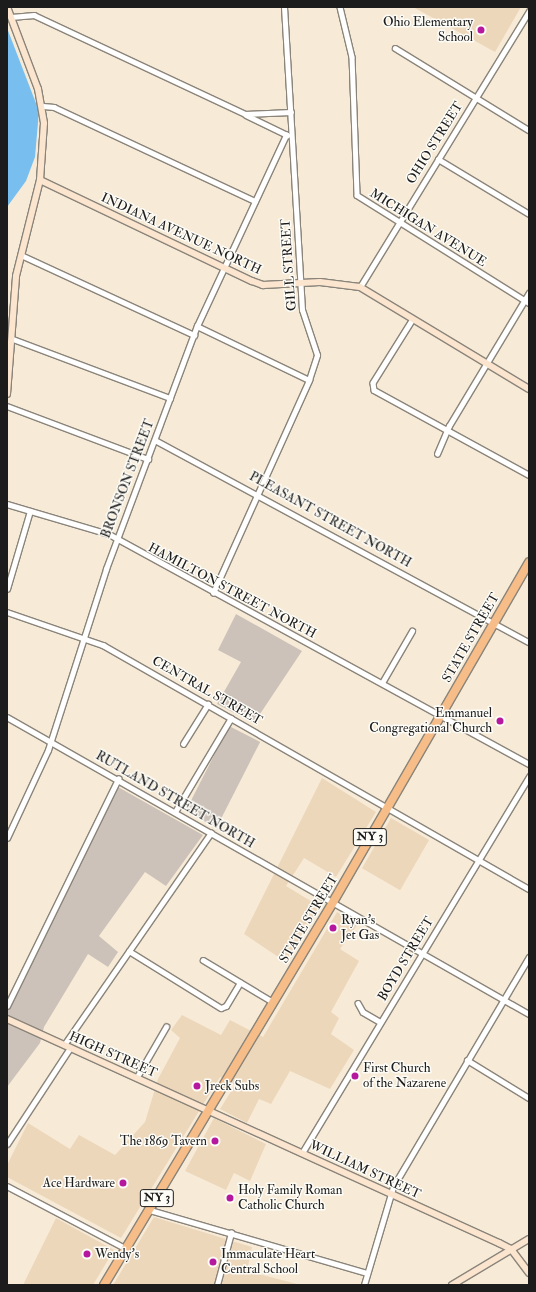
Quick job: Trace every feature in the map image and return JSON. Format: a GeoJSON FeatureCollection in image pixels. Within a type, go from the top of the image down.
{"type":"FeatureCollection","features":[{"type":"Feature","properties":{"kind":"highway","name":"STATE STREET"},"geometry":{"type":"LineString","coordinates":[[104,1285],[127,1249],[333,902],[529,562]]}},
{"type":"Feature","properties":{"kind":"street"},"geometry":{"type":"LineString","coordinates":[[7,7],[43,106],[44,150],[40,180],[14,289],[13,339],[7,394]]}},
{"type":"Feature","properties":{"kind":"street","name":"GILL STREET"},"geometry":{"type":"LineString","coordinates":[[213,594],[309,380],[317,354],[304,318],[284,7]]}},
{"type":"Feature","properties":{"kind":"street","name":"MICHIGAN AVENUE"},"geometry":{"type":"LineString","coordinates":[[340,7],[352,57],[354,189],[361,200],[527,301]]}},
{"type":"Feature","properties":{"kind":"street","name":"OHIO STREET"},"geometry":{"type":"LineString","coordinates":[[360,287],[529,11]]}},
{"type":"Feature","properties":{"kind":"street"},"geometry":{"type":"LineString","coordinates":[[11,17],[34,15],[293,138]]}},
{"type":"Feature","properties":{"kind":"street"},"geometry":{"type":"LineString","coordinates":[[395,48],[529,130]]}},
{"type":"Feature","properties":{"kind":"street"},"geometry":{"type":"LineString","coordinates":[[43,106],[54,106],[255,201]]}},
{"type":"Feature","properties":{"kind":"street"},"geometry":{"type":"LineString","coordinates":[[245,114],[290,112]]}},
{"type":"Feature","properties":{"kind":"street","name":"BRONSON STREET"},"geometry":{"type":"LineString","coordinates":[[7,838],[49,740],[86,636],[117,539],[197,326],[222,267],[286,135]]}},
{"type":"Feature","properties":{"kind":"street"},"geometry":{"type":"LineString","coordinates":[[438,159],[529,214]]}},
{"type":"Feature","properties":{"kind":"street","name":"INDIANA AVENUE NORTH"},"geometry":{"type":"LineString","coordinates":[[40,180],[263,285],[301,283],[360,287],[529,388]]}},
{"type":"Feature","properties":{"kind":"street"},"geometry":{"type":"LineString","coordinates":[[21,255],[194,335]]}},
{"type":"Feature","properties":{"kind":"street"},"geometry":{"type":"LineString","coordinates":[[437,454],[447,430],[486,363],[527,301],[529,293]]}},
{"type":"Feature","properties":{"kind":"street"},"geometry":{"type":"LineString","coordinates":[[413,318],[372,388],[529,475]]}},
{"type":"Feature","properties":{"kind":"street"},"geometry":{"type":"LineString","coordinates":[[197,326],[309,380]]}},
{"type":"Feature","properties":{"kind":"street"},"geometry":{"type":"LineString","coordinates":[[13,339],[170,398]]}},
{"type":"Feature","properties":{"kind":"street"},"geometry":{"type":"LineString","coordinates":[[7,406],[148,459]]}},
{"type":"Feature","properties":{"kind":"street","name":"PLEASANT STREET NORTH"},"geometry":{"type":"LineString","coordinates":[[155,440],[529,642]]}},
{"type":"Feature","properties":{"kind":"street","name":"HAMILTON STREET NORTH"},"geometry":{"type":"LineString","coordinates":[[7,504],[117,539],[213,594],[382,683],[529,764]]}},
{"type":"Feature","properties":{"kind":"street"},"geometry":{"type":"LineString","coordinates":[[7,589],[30,511]]}},
{"type":"Feature","properties":{"kind":"street","name":"CENTRAL STREET"},"geometry":{"type":"LineString","coordinates":[[8,614],[86,636],[208,704],[529,889]]}},
{"type":"Feature","properties":{"kind":"street"},"geometry":{"type":"LineString","coordinates":[[382,683],[412,631]]}},
{"type":"Feature","properties":{"kind":"street"},"geometry":{"type":"LineString","coordinates":[[183,744],[208,704]]}},
{"type":"Feature","properties":{"kind":"street","name":"RUTLAND STREET NORTH"},"geometry":{"type":"LineString","coordinates":[[7,717],[529,1014]]}},
{"type":"Feature","properties":{"kind":"street"},"geometry":{"type":"LineString","coordinates":[[175,812],[231,718]]}},
{"type":"Feature","properties":{"kind":"street","name":"BOYD STREET"},"geometry":{"type":"LineString","coordinates":[[302,1153],[529,776]]}},
{"type":"Feature","properties":{"kind":"street"},"geometry":{"type":"LineString","coordinates":[[7,1006],[118,779]]}},
{"type":"Feature","properties":{"kind":"street"},"geometry":{"type":"LineString","coordinates":[[64,1045],[211,833]]}},
{"type":"Feature","properties":{"kind":"street"},"geometry":{"type":"LineString","coordinates":[[129,951],[221,1008],[226,1006],[240,983]]}},
{"type":"Feature","properties":{"kind":"street"},"geometry":{"type":"LineString","coordinates":[[364,1285],[390,1193],[529,957]]}},
{"type":"Feature","properties":{"kind":"street"},"geometry":{"type":"LineString","coordinates":[[203,960],[273,1002]]}},
{"type":"Feature","properties":{"kind":"street"},"geometry":{"type":"LineString","coordinates":[[358,1003],[363,1012],[380,1022]]}},
{"type":"Feature","properties":{"kind":"street","name":"HIGH STREET"},"geometry":{"type":"LineString","coordinates":[[7,1019],[209,1111]]}},
{"type":"Feature","properties":{"kind":"street"},"geometry":{"type":"LineString","coordinates":[[137,1077],[166,1027]]}},
{"type":"Feature","properties":{"kind":"street"},"geometry":{"type":"LineString","coordinates":[[7,1144],[70,1048]]}},
{"type":"Feature","properties":{"kind":"street"},"geometry":{"type":"LineString","coordinates":[[467,1060],[529,1098]]}},
{"type":"Feature","properties":{"kind":"street","name":"WILLIAM STREET"},"geometry":{"type":"LineString","coordinates":[[209,1111],[511,1249]]}},
{"type":"Feature","properties":{"kind":"street"},"geometry":{"type":"LineString","coordinates":[[7,1186],[127,1249]]}},
{"type":"Feature","properties":{"kind":"street"},"geometry":{"type":"LineString","coordinates":[[150,1210],[367,1273]]}},
{"type":"Feature","properties":{"kind":"street"},"geometry":{"type":"LineString","coordinates":[[217,1285],[231,1233]]}},
{"type":"Feature","properties":{"kind":"street"},"geometry":{"type":"LineString","coordinates":[[452,1285],[529,1239]]}},
{"type":"Feature","properties":{"kind":"street"},"geometry":{"type":"LineString","coordinates":[[511,1249],[529,1273]]}},
{"type":"Feature","properties":{"kind":"shaded area","name":"Ohio Elementary School"},"geometry":{"type":"Polygon","coordinates":[[[413,7],[521,7],[495,52],[413,7]]]}},
{"type":"Feature","properties":{"kind":"shaded area"},"geometry":{"type":"Polygon","coordinates":[[[236,614],[302,651],[254,723],[217,704],[241,662],[218,650],[236,614]]]}},
{"type":"Feature","properties":{"kind":"shaded area"},"geometry":{"type":"Polygon","coordinates":[[[229,726],[260,742],[217,827],[185,812],[229,726]]]}},
{"type":"Feature","properties":{"kind":"shaded area"},"geometry":{"type":"Polygon","coordinates":[[[322,778],[376,812],[336,877],[304,858],[286,886],[319,906],[286,962],[244,934],[322,778]]]}},
{"type":"Feature","properties":{"kind":"shaded area"},"geometry":{"type":"Polygon","coordinates":[[[118,787],[203,835],[166,886],[145,872],[99,936],[118,952],[108,967],[88,954],[44,1027],[40,1043],[7,1087],[7,1011],[118,787]]]}},
{"type":"Feature","properties":{"kind":"shaded area"},"geometry":{"type":"Polygon","coordinates":[[[391,818],[429,840],[400,890],[362,868],[391,818]]]}},
{"type":"Feature","properties":{"kind":"shaded area"},"geometry":{"type":"Polygon","coordinates":[[[337,912],[358,924],[340,949],[359,961],[331,1012],[339,1018],[331,1034],[354,1050],[330,1089],[290,1071],[271,1104],[259,1099],[247,1123],[220,1109],[235,1085],[220,1077],[121,1238],[7,1177],[7,1165],[28,1123],[70,1149],[79,1135],[115,1155],[145,1122],[158,1079],[180,1038],[171,1030],[182,1015],[221,1035],[230,1020],[263,1037],[337,912]]]}},
{"type":"Feature","properties":{"kind":"shaded area"},"geometry":{"type":"Polygon","coordinates":[[[214,1118],[266,1144],[250,1181],[234,1173],[226,1190],[185,1171],[214,1118]]]}},
{"type":"Feature","properties":{"kind":"shaded area"},"geometry":{"type":"Polygon","coordinates":[[[154,1217],[252,1247],[247,1271],[301,1285],[113,1285],[154,1217]]]}},
{"type":"Feature","properties":{"kind":"shaded area"},"geometry":{"type":"Polygon","coordinates":[[[56,1218],[114,1250],[93,1285],[23,1285],[56,1218]]]}},
{"type":"Feature","properties":{"kind":"water"},"geometry":{"type":"Polygon","coordinates":[[[7,28],[39,111],[35,157],[26,181],[7,207],[7,28]]]}},
{"type":"Feature","properties":{"kind":"place","name":"Ohio Elementary School"},"geometry":{"type":"Point","coordinates":[481,30]}},
{"type":"Feature","properties":{"kind":"place","name":"Emmanuel Congregational Church"},"geometry":{"type":"Point","coordinates":[500,721]}},
{"type":"Feature","properties":{"kind":"place","name":"Ryan's Jet Gas"},"geometry":{"type":"Point","coordinates":[333,928]}},
{"type":"Feature","properties":{"kind":"place","name":"First Church of the Nazarene"},"geometry":{"type":"Point","coordinates":[355,1076]}},
{"type":"Feature","properties":{"kind":"place","name":"Jreck Subs"},"geometry":{"type":"Point","coordinates":[197,1086]}},
{"type":"Feature","properties":{"kind":"place","name":"The 1869 Tavern"},"geometry":{"type":"Point","coordinates":[215,1141]}},
{"type":"Feature","properties":{"kind":"place","name":"Ace Hardware"},"geometry":{"type":"Point","coordinates":[123,1183]}},
{"type":"Feature","properties":{"kind":"place","name":"Holy Family Roman Catholic Church"},"geometry":{"type":"Point","coordinates":[230,1198]}},
{"type":"Feature","properties":{"kind":"place","name":"Wendy's"},"geometry":{"type":"Point","coordinates":[87,1254]}},
{"type":"Feature","properties":{"kind":"place","name":"Immaculate Heart Central School"},"geometry":{"type":"Point","coordinates":[213,1262]}}]}
